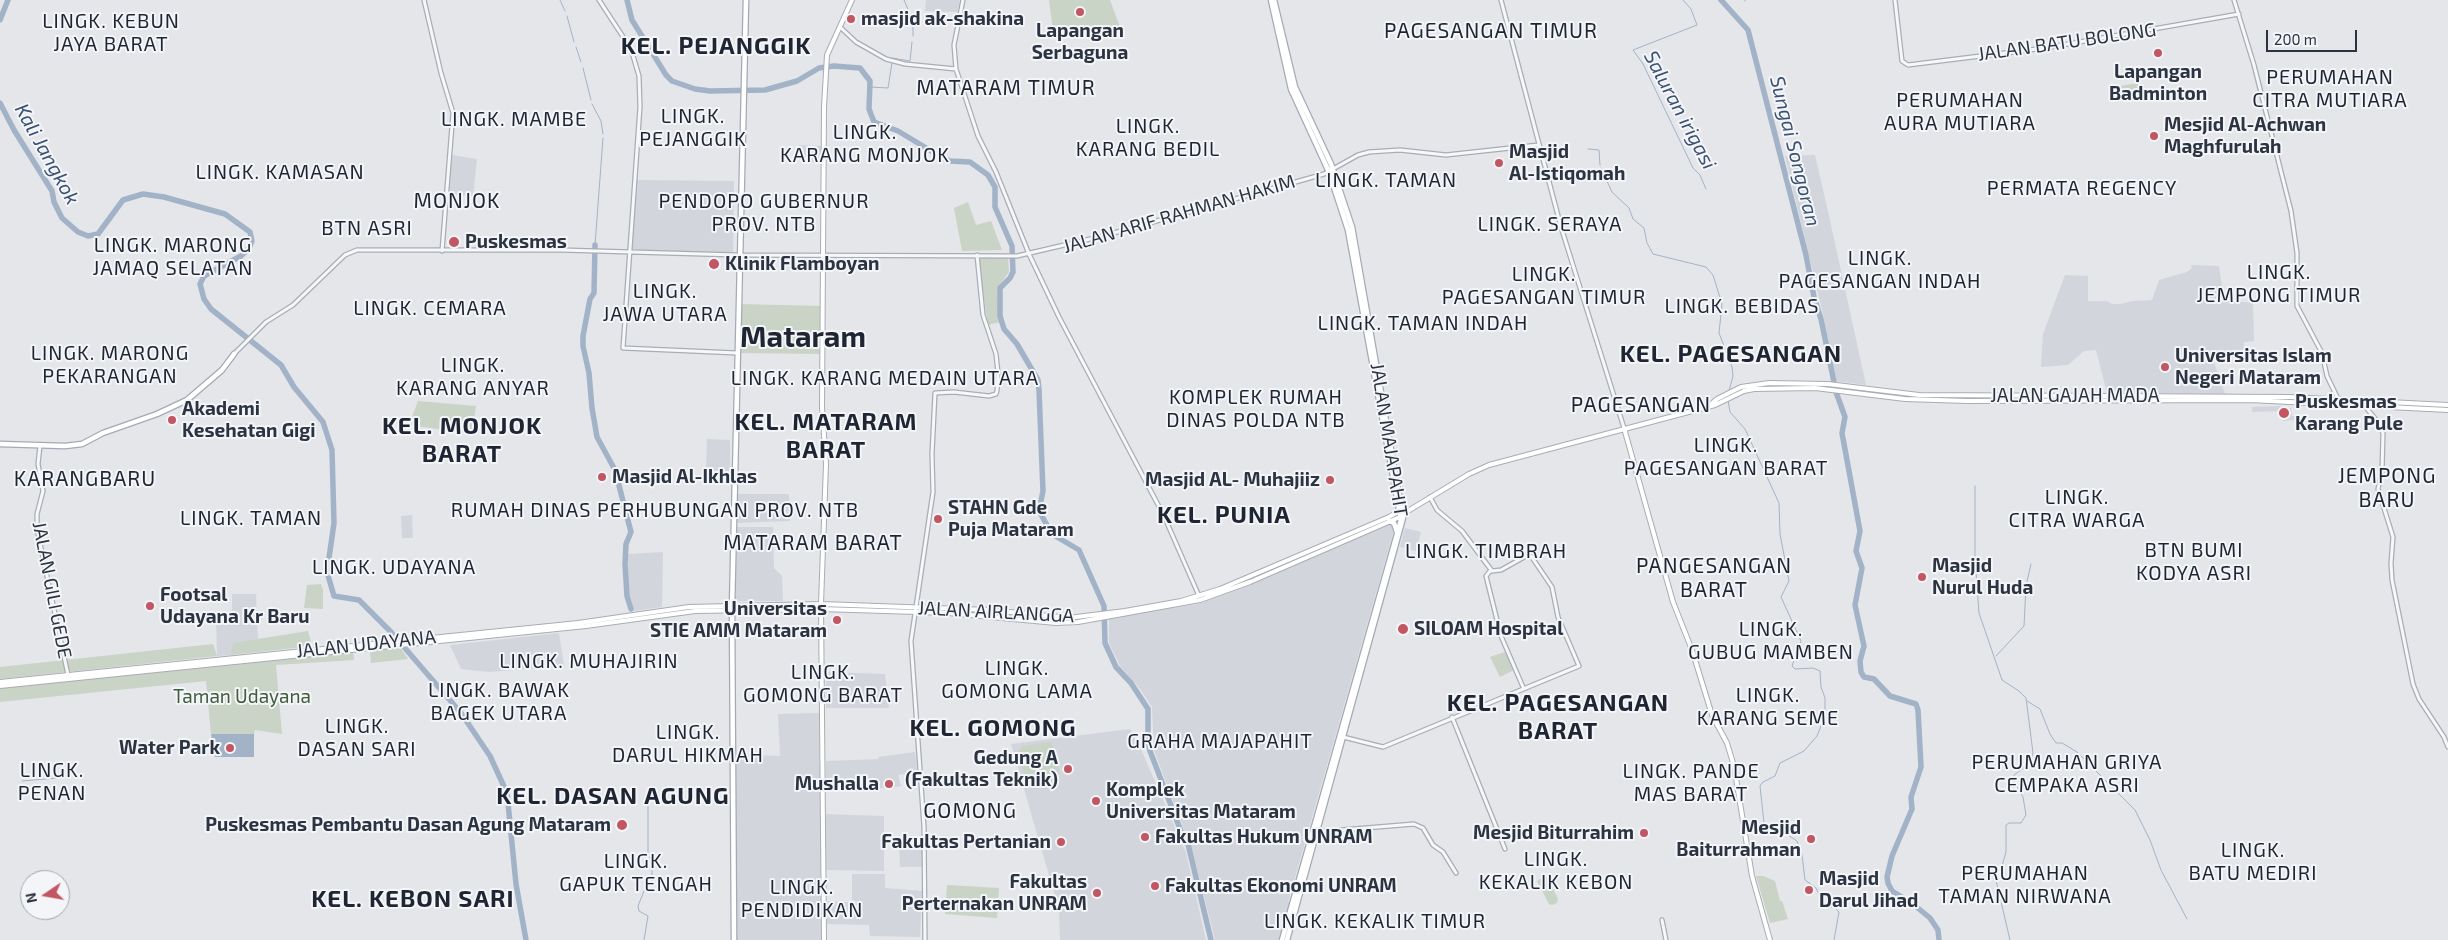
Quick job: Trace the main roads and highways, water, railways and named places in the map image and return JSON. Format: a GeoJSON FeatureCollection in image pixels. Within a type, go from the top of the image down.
{"type":"FeatureCollection","features":[{"type":"Feature","properties":{"kind":"main road"},"geometry":{"type":"LineString","coordinates":[[734,940],[732,609],[742,97],[746,0]]}},
{"type":"Feature","properties":{"kind":"main road"},"geometry":{"type":"LineString","coordinates":[[824,940],[821,607],[826,464],[822,408],[822,254],[826,76],[827,59],[852,0]]}},
{"type":"Feature","properties":{"kind":"main road"},"geometry":{"type":"LineString","coordinates":[[1272,0],[1291,89],[1331,171],[1348,230],[1374,358],[1400,513],[1390,519],[1395,525],[1397,533]]}},
{"type":"Feature","properties":{"kind":"main road"},"geometry":{"type":"LineString","coordinates":[[0,444],[78,445],[103,433],[158,414],[195,395],[224,368],[234,354]]}},
{"type":"Feature","properties":{"kind":"main road"},"geometry":{"type":"LineString","coordinates":[[1768,388],[1769,383]]}},
{"type":"Feature","properties":{"kind":"main road","name":"JALAN GAJAH MADA"},"geometry":{"type":"LineString","coordinates":[[1709,406],[1729,393],[1747,385],[1769,383],[1828,384],[1905,396]]}},
{"type":"Feature","properties":{"kind":"main road","name":"JALAN GAJAH MADA"},"geometry":{"type":"LineString","coordinates":[[1400,513],[1489,465],[1724,403],[1744,391],[1768,388],[1932,397],[2228,398],[2318,400],[2363,404],[2448,405]]}},
{"type":"Feature","properties":{"kind":"main road","name":"JALAN GAJAH MADA"},"geometry":{"type":"LineString","coordinates":[[2318,400],[2338,399],[2448,410]]}},
{"type":"Feature","properties":{"kind":"main road"},"geometry":{"type":"LineString","coordinates":[[1624,428],[1671,595],[1692,650],[1712,715],[1727,744],[1734,766],[1752,876],[1770,940]]}},
{"type":"Feature","properties":{"kind":"main road","name":"JALAN AIRLANGGA"},"geometry":{"type":"LineString","coordinates":[[732,609],[821,607],[990,610],[1060,617],[1110,615],[1200,598],[1249,580],[1400,513]]}},
{"type":"Feature","properties":{"kind":"main road","name":"JALAN MAJAPAHIT"},"geometry":{"type":"LineString","coordinates":[[1285,939],[1343,737],[1397,533],[1400,513]]}},
{"type":"Feature","properties":{"kind":"main road","name":"JALAN MAJAPAHIT"},"geometry":{"type":"LineString","coordinates":[[1366,647],[1403,524],[1400,513]]}},
{"type":"Feature","properties":{"kind":"main road","name":"JALAN UDAYANA"},"geometry":{"type":"LineString","coordinates":[[0,684],[470,636],[633,617],[689,607],[732,609]]}},
{"type":"Feature","properties":{"kind":"main road","name":"JALAN MAJAPAHIT"},"geometry":{"type":"LineString","coordinates":[[1285,939],[1364,655]]}},
{"type":"Feature","properties":{"kind":"main road","name":"JALAN UDAYANA"},"geometry":{"type":"LineString","coordinates":[[29,681],[68,675],[189,665]]}},
{"type":"Feature","properties":{"kind":"water"},"geometry":{"type":"Polygon","coordinates":[[[211,734],[254,734],[254,757],[215,757],[211,734]]]}},
{"type":"Feature","properties":{"kind":"waterway","name":"Kali Jangkok"},"geometry":{"type":"LineString","coordinates":[[0,20],[8,0]]}},
{"type":"Feature","properties":{"kind":"waterway"},"geometry":{"type":"LineString","coordinates":[[560,0],[565,11]]}},
{"type":"Feature","properties":{"kind":"waterway"},"geometry":{"type":"LineString","coordinates":[[627,0],[632,20],[666,75],[672,81],[695,89],[710,91],[765,90],[797,81],[819,68],[834,66],[860,68],[870,81],[869,109],[874,122],[898,131],[950,161],[970,162],[988,175],[995,187],[995,207],[1012,246],[1013,272],[1000,288],[1000,316],[1004,329],[1017,344],[1038,380],[1043,491],[1039,511],[1052,534],[1079,550],[1104,606],[1105,643],[1116,667],[1131,683],[1148,709],[1148,742],[1150,751],[1182,834],[1188,844],[1211,940]]}},
{"type":"Feature","properties":{"kind":"waterway"},"geometry":{"type":"LineString","coordinates":[[904,0],[913,21],[913,36]]}},
{"type":"Feature","properties":{"kind":"waterway","name":"Saluran irigasi"},"geometry":{"type":"LineString","coordinates":[[1683,0],[1691,9],[1697,25],[1633,50],[1643,64],[1693,168],[1700,175],[1706,189]]}},
{"type":"Feature","properties":{"kind":"waterway","name":"Sungai Songoran"},"geometry":{"type":"LineString","coordinates":[[1721,0],[1748,30],[1806,255],[1836,392],[1845,417],[1842,433],[1860,531],[1856,551],[1862,568],[1855,605],[1864,646],[1860,661],[1861,672],[1864,677],[1874,679],[1890,696],[1916,704],[1918,710],[1921,767],[1911,797],[1912,809],[1892,856],[1887,877],[1888,883],[1892,891],[1913,904],[1930,918],[1938,930],[1939,940]]}},
{"type":"Feature","properties":{"kind":"waterway"},"geometry":{"type":"LineString","coordinates":[[567,16],[574,42]]}},
{"type":"Feature","properties":{"kind":"waterway"},"geometry":{"type":"LineString","coordinates":[[892,58],[910,61],[912,42]]}},
{"type":"Feature","properties":{"kind":"waterway"},"geometry":{"type":"LineString","coordinates":[[576,47],[581,62]]}},
{"type":"Feature","properties":{"kind":"waterway"},"geometry":{"type":"LineString","coordinates":[[870,87],[888,88],[892,63]]}},
{"type":"Feature","properties":{"kind":"waterway"},"geometry":{"type":"LineString","coordinates":[[583,68],[591,100]]}},
{"type":"Feature","properties":{"kind":"waterway","name":"Kali Jangkok"},"geometry":{"type":"LineString","coordinates":[[0,103],[14,130],[52,191],[54,202],[62,218],[78,232],[88,236],[98,234],[123,200],[143,194],[164,197],[225,214],[250,232],[252,241],[249,248],[241,256],[204,276],[200,284],[204,299],[211,309],[281,365],[294,387],[323,422],[332,450],[334,523],[327,572],[334,596],[359,600],[391,632],[461,713],[490,756],[507,793],[516,884],[526,940]]}},
{"type":"Feature","properties":{"kind":"waterway"},"geometry":{"type":"LineString","coordinates":[[592,104],[601,121],[603,134]]}},
{"type":"Feature","properties":{"kind":"waterway"},"geometry":{"type":"LineString","coordinates":[[595,245],[603,138]]}},
{"type":"Feature","properties":{"kind":"waterway"},"geometry":{"type":"LineString","coordinates":[[1588,149],[1599,150],[1600,165]]}},
{"type":"Feature","properties":{"kind":"waterway"},"geometry":{"type":"LineString","coordinates":[[1601,168],[1612,192],[1629,208],[1633,219],[1644,228],[1647,243],[1653,254],[1706,267],[1713,275],[1722,304],[1719,333],[1732,367],[1733,376],[1729,391]]}},
{"type":"Feature","properties":{"kind":"waterway"},"geometry":{"type":"LineString","coordinates":[[595,245],[594,293],[590,299],[583,346],[589,373],[597,437],[615,470],[631,532],[626,544],[625,564],[627,596],[631,609]]}},
{"type":"Feature","properties":{"kind":"waterway"},"geometry":{"type":"LineString","coordinates":[[1728,400],[1730,412],[1745,429],[1779,503],[1780,534],[1789,581],[1781,597],[1801,641],[1792,666],[1795,669],[1813,668],[1820,671],[1821,687],[1825,698],[1825,716],[1817,736],[1804,751],[1780,763],[1775,776],[1763,782],[1760,786],[1764,823],[1773,832],[1785,833],[1797,841],[1802,855],[1805,880],[1816,888],[1824,906],[1835,908],[1839,912],[1834,940]]}},
{"type":"Feature","properties":{"kind":"waterway"},"geometry":{"type":"LineString","coordinates":[[1975,486],[1975,558],[1979,613],[2002,680],[2026,698],[2033,753],[2029,764],[2014,775],[2015,783],[2023,797],[2026,815],[2021,823],[2009,823],[2006,825],[2006,852],[2002,866],[1995,876],[2010,940]]}},
{"type":"Feature","properties":{"kind":"waterway"},"geometry":{"type":"LineString","coordinates":[[1996,656],[2024,626],[2026,586],[2031,564]]}},
{"type":"Feature","properties":{"kind":"waterway"},"geometry":{"type":"LineString","coordinates":[[2027,701],[2040,709],[2050,734],[2056,743],[2062,743],[2077,752],[2135,810],[2150,840],[2161,870],[2187,919]]}},
{"type":"Feature","properties":{"kind":"waterway"},"geometry":{"type":"LineString","coordinates":[[22,781],[57,778]]}},
{"type":"Feature","properties":{"kind":"waterway"},"geometry":{"type":"LineString","coordinates":[[644,940],[648,916],[639,911],[638,906],[644,891],[652,883],[652,863],[648,854],[648,801]]}},
{"type":"Feature","properties":{"kind":"place","name":"Lapangan Serbaguna"},"geometry":{"type":"Point","coordinates":[1080,12]}},
{"type":"Feature","properties":{"kind":"place","name":"masjid ak-shakina"},"geometry":{"type":"Point","coordinates":[851,19]}},
{"type":"Feature","properties":{"kind":"place","name":"Lapangan Badminton"},"geometry":{"type":"Point","coordinates":[2158,53]}},
{"type":"Feature","properties":{"kind":"place","name":"Mesjid Al-Achwan Maghfurulah"},"geometry":{"type":"Point","coordinates":[2154,136]}},
{"type":"Feature","properties":{"kind":"place","name":"Masjid Al-Istiqomah"},"geometry":{"type":"Point","coordinates":[1499,163]}},
{"type":"Feature","properties":{"kind":"place","name":"Puskesmas"},"geometry":{"type":"Point","coordinates":[454,242]}},
{"type":"Feature","properties":{"kind":"place","name":"Klinik Flamboyan"},"geometry":{"type":"Point","coordinates":[714,264]}},
{"type":"Feature","properties":{"kind":"place","name":"Universitas Islam Negeri Mataram"},"geometry":{"type":"Point","coordinates":[2165,367]}},
{"type":"Feature","properties":{"kind":"place","name":"Puskesmas Karang Pule"},"geometry":{"type":"Point","coordinates":[2284,413]}},
{"type":"Feature","properties":{"kind":"place","name":"Akademi Kesehatan Gigi"},"geometry":{"type":"Point","coordinates":[172,420]}},
{"type":"Feature","properties":{"kind":"place","name":"Masjid Al-Ikhlas"},"geometry":{"type":"Point","coordinates":[602,477]}},
{"type":"Feature","properties":{"kind":"place","name":"Masjid AL- Muhajiiz"},"geometry":{"type":"Point","coordinates":[1330,480]}},
{"type":"Feature","properties":{"kind":"place","name":"STAHN Gde Puja Mataram"},"geometry":{"type":"Point","coordinates":[938,519]}},
{"type":"Feature","properties":{"kind":"place","name":"Masjid Nurul Huda"},"geometry":{"type":"Point","coordinates":[1922,577]}},
{"type":"Feature","properties":{"kind":"place","name":"Footsal Udayana Kr Baru"},"geometry":{"type":"Point","coordinates":[150,606]}},
{"type":"Feature","properties":{"kind":"place","name":"Universitas STIE AMM Mataram"},"geometry":{"type":"Point","coordinates":[837,620]}},
{"type":"Feature","properties":{"kind":"place","name":"SILOAM Hospital"},"geometry":{"type":"Point","coordinates":[1403,629]}},
{"type":"Feature","properties":{"kind":"place","name":"Water Park"},"geometry":{"type":"Point","coordinates":[230,748]}},
{"type":"Feature","properties":{"kind":"place","name":"Gedung A (Fakultas Teknik)"},"geometry":{"type":"Point","coordinates":[1068,769]}},
{"type":"Feature","properties":{"kind":"place","name":"Mushalla"},"geometry":{"type":"Point","coordinates":[889,784]}},
{"type":"Feature","properties":{"kind":"place","name":"Komplek Universitas Mataram"},"geometry":{"type":"Point","coordinates":[1096,801]}},
{"type":"Feature","properties":{"kind":"place","name":"Puskesmas Pembantu Dasan Agung Mataram"},"geometry":{"type":"Point","coordinates":[622,825]}},
{"type":"Feature","properties":{"kind":"place","name":"Mesjid Biturrahim"},"geometry":{"type":"Point","coordinates":[1644,833]}},
{"type":"Feature","properties":{"kind":"place","name":"Fakultas Hukum UNRAM"},"geometry":{"type":"Point","coordinates":[1145,837]}},
{"type":"Feature","properties":{"kind":"place","name":"Mesjid Baiturrahman"},"geometry":{"type":"Point","coordinates":[1811,839]}},
{"type":"Feature","properties":{"kind":"place","name":"Fakultas Pertanian"},"geometry":{"type":"Point","coordinates":[1061,842]}},
{"type":"Feature","properties":{"kind":"place","name":"Fakultas Ekonomi UNRAM"},"geometry":{"type":"Point","coordinates":[1155,886]}},
{"type":"Feature","properties":{"kind":"place","name":"Masjid Darul Jihad"},"geometry":{"type":"Point","coordinates":[1809,890]}},
{"type":"Feature","properties":{"kind":"place","name":"Fakultas Perternakan UNRAM"},"geometry":{"type":"Point","coordinates":[1097,893]}},
{"type":"Feature","properties":{"kind":"district","name":"PAGESANGAN TIMUR"},"geometry":{"type":"Point","coordinates":[1491,31]}},
{"type":"Feature","properties":{"kind":"district","name":"LINGK. KEBUN JAYA BARAT"},"geometry":{"type":"Point","coordinates":[111,32]}},
{"type":"Feature","properties":{"kind":"district","name":"KEL. PEJANGGIK"},"geometry":{"type":"Point","coordinates":[716,46]}},
{"type":"Feature","properties":{"kind":"district","name":"MATARAM TIMUR"},"geometry":{"type":"Point","coordinates":[1006,88]}},
{"type":"Feature","properties":{"kind":"district","name":"PERUMAHAN CITRA MUTIARA"},"geometry":{"type":"Point","coordinates":[2330,88]}},
{"type":"Feature","properties":{"kind":"district","name":"PERUMAHAN AURA MUTIARA"},"geometry":{"type":"Point","coordinates":[1960,112]}},
{"type":"Feature","properties":{"kind":"district","name":"LINGK. MAMBE"},"geometry":{"type":"Point","coordinates":[514,119]}},
{"type":"Feature","properties":{"kind":"district","name":"LINGK. PEJANGGIK"},"geometry":{"type":"Point","coordinates":[693,128]}},
{"type":"Feature","properties":{"kind":"district","name":"LINGK. KARANG BEDIL"},"geometry":{"type":"Point","coordinates":[1148,138]}},
{"type":"Feature","properties":{"kind":"district","name":"LINGK. KARANG MONJOK"},"geometry":{"type":"Point","coordinates":[865,144]}},
{"type":"Feature","properties":{"kind":"district","name":"LINGK. KAMASAN"},"geometry":{"type":"Point","coordinates":[280,172]}},
{"type":"Feature","properties":{"kind":"district","name":"LINGK. TAMAN"},"geometry":{"type":"Point","coordinates":[1386,180]}},
{"type":"Feature","properties":{"kind":"district","name":"PERMATA REGENCY"},"geometry":{"type":"Point","coordinates":[2082,188]}},
{"type":"Feature","properties":{"kind":"district","name":"MONJOK"},"geometry":{"type":"Point","coordinates":[457,201]}},
{"type":"Feature","properties":{"kind":"district","name":"PENDOPO GUBERNUR PROV. NTB"},"geometry":{"type":"Point","coordinates":[764,212]}},
{"type":"Feature","properties":{"kind":"district","name":"LINGK. SERAYA"},"geometry":{"type":"Point","coordinates":[1550,224]}},
{"type":"Feature","properties":{"kind":"district","name":"BTN ASRI"},"geometry":{"type":"Point","coordinates":[367,228]}},
{"type":"Feature","properties":{"kind":"district","name":"LINGK. MARONG JAMAQ SELATAN"},"geometry":{"type":"Point","coordinates":[173,256]}},
{"type":"Feature","properties":{"kind":"district","name":"LINGK. PAGESANGAN INDAH"},"geometry":{"type":"Point","coordinates":[1880,270]}},
{"type":"Feature","properties":{"kind":"district","name":"LINGK. JEMPONG TIMUR"},"geometry":{"type":"Point","coordinates":[2279,284]}},
{"type":"Feature","properties":{"kind":"district","name":"LINGK. PAGESANGAN TIMUR"},"geometry":{"type":"Point","coordinates":[1544,286]}},
{"type":"Feature","properties":{"kind":"district","name":"LINGK. JAWA UTARA"},"geometry":{"type":"Point","coordinates":[665,302]}},
{"type":"Feature","properties":{"kind":"district","name":"LINGK. BEBIDAS"},"geometry":{"type":"Point","coordinates":[1742,306]}},
{"type":"Feature","properties":{"kind":"district","name":"LINGK. CEMARA"},"geometry":{"type":"Point","coordinates":[430,308]}},
{"type":"Feature","properties":{"kind":"district","name":"LINGK. TAMAN INDAH"},"geometry":{"type":"Point","coordinates":[1423,323]}},
{"type":"Feature","properties":{"kind":"district","name":"Mataram"},"geometry":{"type":"Point","coordinates":[803,337]}},
{"type":"Feature","properties":{"kind":"district","name":"KEL. PAGESANGAN"},"geometry":{"type":"Point","coordinates":[1731,354]}},
{"type":"Feature","properties":{"kind":"district","name":"LINGK. MARONG PEKARANGAN"},"geometry":{"type":"Point","coordinates":[110,364]}},
{"type":"Feature","properties":{"kind":"district","name":"LINGK. KARANG ANYAR"},"geometry":{"type":"Point","coordinates":[473,376]}},
{"type":"Feature","properties":{"kind":"district","name":"LINGK. KARANG MEDAIN UTARA"},"geometry":{"type":"Point","coordinates":[885,378]}},
{"type":"Feature","properties":{"kind":"district","name":"PAGESANGAN"},"geometry":{"type":"Point","coordinates":[1641,405]}},
{"type":"Feature","properties":{"kind":"district","name":"KOMPLEK RUMAH DINAS POLDA NTB"},"geometry":{"type":"Point","coordinates":[1256,408]}},
{"type":"Feature","properties":{"kind":"district","name":"KEL. MATARAM BARAT"},"geometry":{"type":"Point","coordinates":[826,436]}},
{"type":"Feature","properties":{"kind":"district","name":"KEL. MONJOK BARAT"},"geometry":{"type":"Point","coordinates":[462,440]}},
{"type":"Feature","properties":{"kind":"district","name":"LINGK. PAGESANGAN BARAT"},"geometry":{"type":"Point","coordinates":[1726,456]}},
{"type":"Feature","properties":{"kind":"district","name":"KARANGBARU"},"geometry":{"type":"Point","coordinates":[85,479]}},
{"type":"Feature","properties":{"kind":"district","name":"JEMPONG BARU"},"geometry":{"type":"Point","coordinates":[2387,488]}},
{"type":"Feature","properties":{"kind":"district","name":"LINGK. CITRA WARGA"},"geometry":{"type":"Point","coordinates":[2077,508]}},
{"type":"Feature","properties":{"kind":"district","name":"RUMAH DINAS PERHUBUNGAN PROV. NTB"},"geometry":{"type":"Point","coordinates":[655,510]}},
{"type":"Feature","properties":{"kind":"district","name":"KEL. PUNIA"},"geometry":{"type":"Point","coordinates":[1224,515]}},
{"type":"Feature","properties":{"kind":"district","name":"LINGK. TAMAN"},"geometry":{"type":"Point","coordinates":[251,518]}},
{"type":"Feature","properties":{"kind":"district","name":"MATARAM BARAT"},"geometry":{"type":"Point","coordinates":[813,543]}},
{"type":"Feature","properties":{"kind":"district","name":"LINGK. TIMBRAH"},"geometry":{"type":"Point","coordinates":[1486,551]}},
{"type":"Feature","properties":{"kind":"district","name":"BTN BUMI KODYA ASRI"},"geometry":{"type":"Point","coordinates":[2194,562]}},
{"type":"Feature","properties":{"kind":"district","name":"LINGK. UDAYANA"},"geometry":{"type":"Point","coordinates":[394,567]}},
{"type":"Feature","properties":{"kind":"district","name":"PANGESANGAN BARAT"},"geometry":{"type":"Point","coordinates":[1714,578]}},
{"type":"Feature","properties":{"kind":"district","name":"LINGK. GUBUG MAMBEN"},"geometry":{"type":"Point","coordinates":[1771,640]}},
{"type":"Feature","properties":{"kind":"district","name":"LINGK. MUHAJIRIN"},"geometry":{"type":"Point","coordinates":[589,661]}},
{"type":"Feature","properties":{"kind":"district","name":"LINGK. GOMONG LAMA"},"geometry":{"type":"Point","coordinates":[1017,680]}},
{"type":"Feature","properties":{"kind":"district","name":"LINGK. GOMONG BARAT"},"geometry":{"type":"Point","coordinates":[823,684]}},
{"type":"Feature","properties":{"kind":"district","name":"LINGK. BAWAK BAGEK UTARA"},"geometry":{"type":"Point","coordinates":[499,702]}},
{"type":"Feature","properties":{"kind":"district","name":"LINGK. KARANG SEME"},"geometry":{"type":"Point","coordinates":[1768,706]}},
{"type":"Feature","properties":{"kind":"district","name":"KEL. PAGESANGAN BARAT"},"geometry":{"type":"Point","coordinates":[1558,717]}},
{"type":"Feature","properties":{"kind":"district","name":"KEL. GOMONG"},"geometry":{"type":"Point","coordinates":[993,728]}},
{"type":"Feature","properties":{"kind":"district","name":"LINGK. DASAN SARI"},"geometry":{"type":"Point","coordinates":[357,738]}},
{"type":"Feature","properties":{"kind":"district","name":"GRAHA MAJAPAHIT"},"geometry":{"type":"Point","coordinates":[1220,741]}},
{"type":"Feature","properties":{"kind":"district","name":"LINGK. DARUL HIKMAH"},"geometry":{"type":"Point","coordinates":[688,744]}},
{"type":"Feature","properties":{"kind":"district","name":"PERUMAHAN GRIYA CEMPAKA ASRI"},"geometry":{"type":"Point","coordinates":[2067,774]}},
{"type":"Feature","properties":{"kind":"district","name":"LINGK. PENAN"},"geometry":{"type":"Point","coordinates":[52,782]}},
{"type":"Feature","properties":{"kind":"district","name":"LINGK. PANDE MAS BARAT"},"geometry":{"type":"Point","coordinates":[1691,782]}},
{"type":"Feature","properties":{"kind":"district","name":"KEL. DASAN AGUNG"},"geometry":{"type":"Point","coordinates":[613,796]}},
{"type":"Feature","properties":{"kind":"district","name":"GOMONG"},"geometry":{"type":"Point","coordinates":[970,811]}},
{"type":"Feature","properties":{"kind":"district","name":"LINGK. BATU MEDIRI"},"geometry":{"type":"Point","coordinates":[2253,862]}},
{"type":"Feature","properties":{"kind":"district","name":"LINGK. KEKALIK KEBON"},"geometry":{"type":"Point","coordinates":[1556,870]}},
{"type":"Feature","properties":{"kind":"district","name":"LINGK. GAPUK TENGAH"},"geometry":{"type":"Point","coordinates":[636,872]}},
{"type":"Feature","properties":{"kind":"district","name":"PERUMAHAN TAMAN NIRWANA"},"geometry":{"type":"Point","coordinates":[2025,884]}},
{"type":"Feature","properties":{"kind":"district","name":"LINGK. PENDIDIKAN"},"geometry":{"type":"Point","coordinates":[802,898]}},
{"type":"Feature","properties":{"kind":"district","name":"KEL. KEBON SARI"},"geometry":{"type":"Point","coordinates":[413,899]}},
{"type":"Feature","properties":{"kind":"district","name":"LINGK. KEKALIK TIMUR"},"geometry":{"type":"Point","coordinates":[1375,921]}},
{"type":"Feature","properties":{"kind":"park label","name":"Taman Udayana"},"geometry":{"type":"Point","coordinates":[242,697]}}]}
